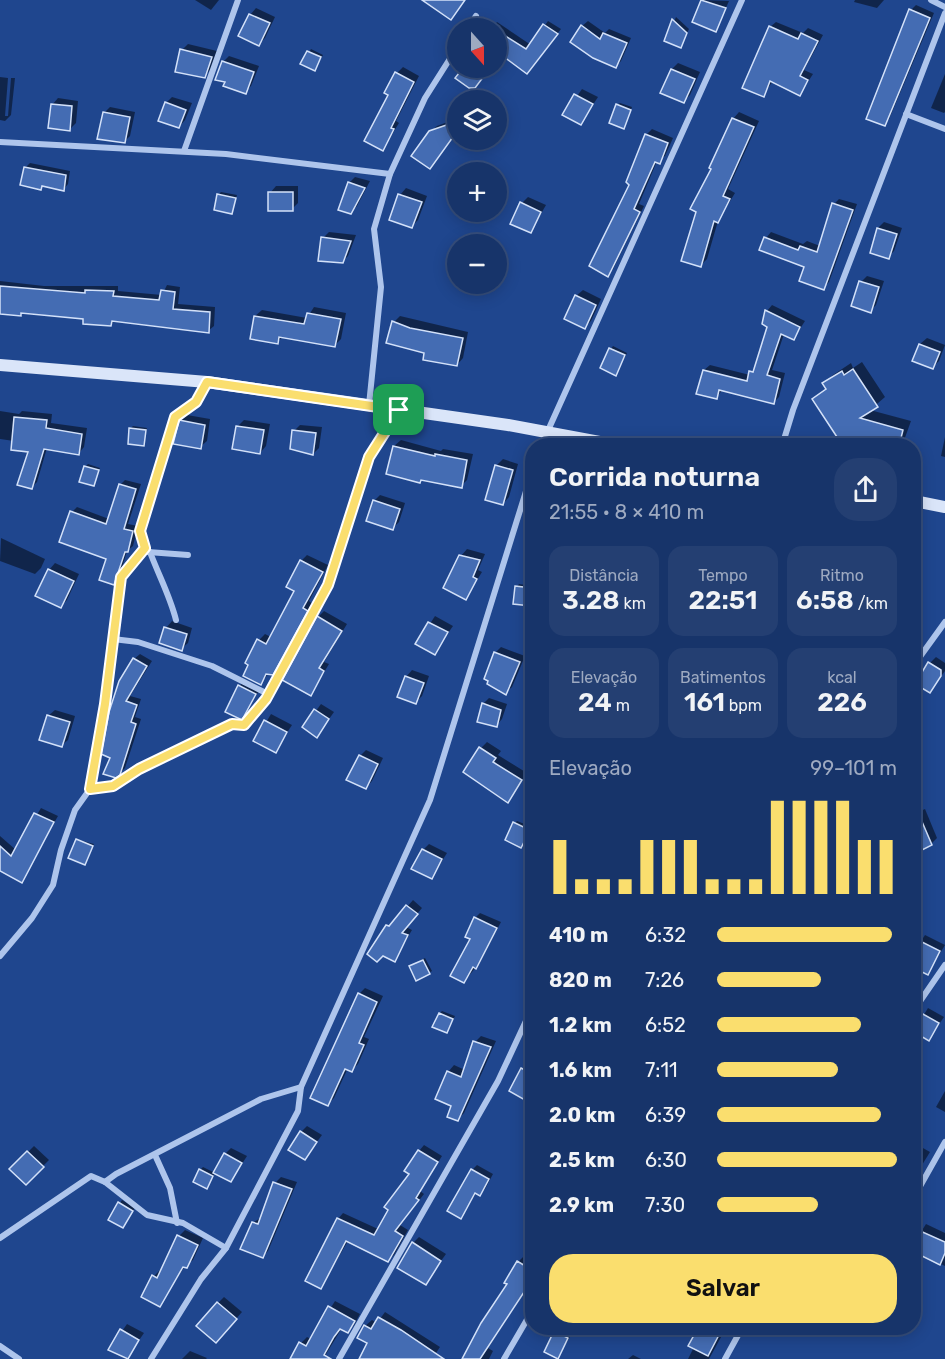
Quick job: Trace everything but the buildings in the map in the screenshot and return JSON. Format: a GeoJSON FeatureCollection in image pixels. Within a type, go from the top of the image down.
{"type":"FeatureCollection","features":[{"type":"Feature","properties":{"kind":"main road"},"geometry":{"type":"LineString","coordinates":[[0,365],[207,382],[581,438]]}},
{"type":"Feature","properties":{"kind":"main road"},"geometry":{"type":"LineString","coordinates":[[921,502],[945,507]]}},
{"type":"Feature","properties":{"kind":"street"},"geometry":{"type":"LineString","coordinates":[[184,151],[238,0]]}},
{"type":"Feature","properties":{"kind":"street"},"geometry":{"type":"LineString","coordinates":[[544,438],[588,346],[742,0]]}},
{"type":"Feature","properties":{"kind":"street"},"geometry":{"type":"LineString","coordinates":[[931,0],[945,7]]}},
{"type":"Feature","properties":{"kind":"street"},"geometry":{"type":"LineString","coordinates":[[784,438],[793,410],[945,13]]}},
{"type":"Feature","properties":{"kind":"street"},"geometry":{"type":"LineString","coordinates":[[369,405],[381,286],[374,229],[390,174],[425,98],[447,63]]}},
{"type":"Feature","properties":{"kind":"street"},"geometry":{"type":"LineString","coordinates":[[906,114],[945,129]]}},
{"type":"Feature","properties":{"kind":"street"},"geometry":{"type":"LineString","coordinates":[[0,141],[184,151],[390,174]]}},
{"type":"Feature","properties":{"kind":"street"},"geometry":{"type":"LineString","coordinates":[[0,956],[32,918],[53,885],[61,850],[75,810],[90,789],[105,704],[121,577],[145,548],[140,531],[175,417],[196,402],[207,382]]}},
{"type":"Feature","properties":{"kind":"street"},"geometry":{"type":"LineString","coordinates":[[90,789],[113,786],[139,769],[232,724],[244,725],[268,694],[328,585],[369,457],[399,410]]}},
{"type":"Feature","properties":{"kind":"street"},"geometry":{"type":"LineString","coordinates":[[151,1359],[201,1279],[226,1248],[298,1111],[301,1087],[430,800],[525,495]]}},
{"type":"Feature","properties":{"kind":"street"},"geometry":{"type":"LineString","coordinates":[[142,551],[188,555]]}},
{"type":"Feature","properties":{"kind":"street"},"geometry":{"type":"LineString","coordinates":[[150,552],[161,582],[170,593],[177,620]]}},
{"type":"Feature","properties":{"kind":"street"},"geometry":{"type":"LineString","coordinates":[[921,655],[945,622]]}},
{"type":"Feature","properties":{"kind":"street"},"geometry":{"type":"LineString","coordinates":[[113,639],[138,642],[212,666],[268,694]]}},
{"type":"Feature","properties":{"kind":"street"},"geometry":{"type":"LineString","coordinates":[[921,1000],[945,964]]}},
{"type":"Feature","properties":{"kind":"street"},"geometry":{"type":"LineString","coordinates":[[339,1359],[498,1081],[525,1023]]}},
{"type":"Feature","properties":{"kind":"street"},"geometry":{"type":"LineString","coordinates":[[105,1182],[116,1174],[261,1100],[301,1087]]}},
{"type":"Feature","properties":{"kind":"street"},"geometry":{"type":"LineString","coordinates":[[921,1185],[945,1142]]}},
{"type":"Feature","properties":{"kind":"street"},"geometry":{"type":"LineString","coordinates":[[155,1155],[170,1188],[177,1223]]}},
{"type":"Feature","properties":{"kind":"street"},"geometry":{"type":"LineString","coordinates":[[0,1238],[91,1176],[105,1182],[147,1215],[183,1223],[226,1248]]}},
{"type":"Feature","properties":{"kind":"street"},"geometry":{"type":"LineString","coordinates":[[504,1359],[525,1323]]}},
{"type":"Feature","properties":{"kind":"street"},"geometry":{"type":"LineString","coordinates":[[726,1359],[738,1335]]}},
{"type":"Feature","properties":{"kind":"street"},"geometry":{"type":"LineString","coordinates":[[0,1346],[19,1359]]}},
{"type":"Feature","properties":{"kind":"route"},"geometry":{"type":"LineString","coordinates":[[207,382],[399,410],[369,457],[328,585],[266,699],[253,717],[244,725],[232,724],[139,769],[113,786],[90,789],[105,704],[121,577],[134,558],[145,548],[140,531],[175,417],[196,402],[207,382]]}}]}
